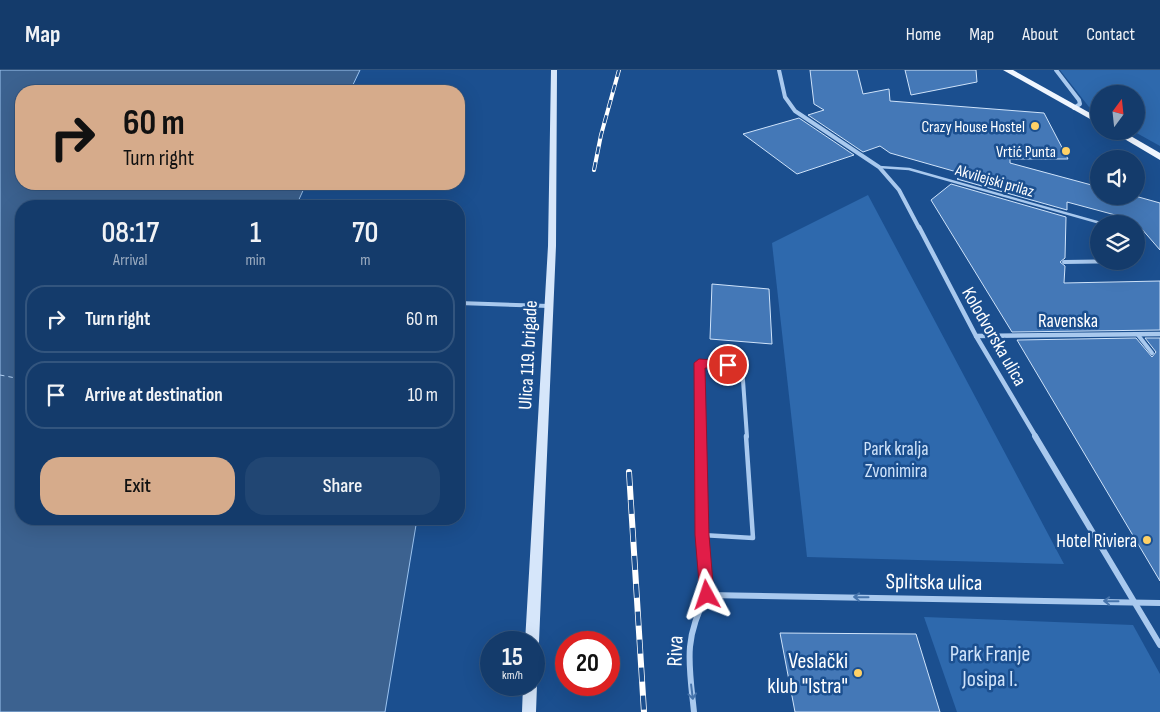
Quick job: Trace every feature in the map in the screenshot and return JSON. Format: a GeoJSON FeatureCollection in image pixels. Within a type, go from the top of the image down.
{"type":"FeatureCollection","features":[{"type":"Feature","properties":{"kind":"main road","name":"Ulica 119. brigade"},"geometry":{"type":"LineString","coordinates":[[533,631],[552,246],[554,70]]}},
{"type":"Feature","properties":{"kind":"main road"},"geometry":{"type":"LineString","coordinates":[[1007,70],[1090,117]]}},
{"type":"Feature","properties":{"kind":"main road"},"geometry":{"type":"LineString","coordinates":[[1131,140],[1160,157]]}},
{"type":"Feature","properties":{"kind":"main road"},"geometry":{"type":"LineString","coordinates":[[530,696],[530,712]]}},
{"type":"Feature","properties":{"kind":"street","name":"Kolodvorska ulica"},"geometry":{"type":"LineString","coordinates":[[778,70],[785,97],[795,111],[878,167],[898,190],[976,336],[1136,602],[1160,646]]}},
{"type":"Feature","properties":{"kind":"street"},"geometry":{"type":"LineString","coordinates":[[1056,70],[1079,100],[1080,104],[1074,108]]}},
{"type":"Feature","properties":{"kind":"street","name":"Ravenska"},"geometry":{"type":"LineString","coordinates":[[976,336],[1160,334]]}},
{"type":"Feature","properties":{"kind":"street","name":"Splitska ulica"},"geometry":{"type":"LineString","coordinates":[[707,595],[1160,603]]}},
{"type":"Feature","properties":{"kind":"street","name":"Riva"},"geometry":{"type":"LineString","coordinates":[[694,712],[688,655],[690,632],[698,610],[707,595]]}},
{"type":"Feature","properties":{"kind":"lane","name":"Akvilejski prilaz"},"geometry":{"type":"LineString","coordinates":[[878,167],[909,169],[1090,220]]}},
{"type":"Feature","properties":{"kind":"lane"},"geometry":{"type":"LineString","coordinates":[[1064,262],[1090,262]]}},
{"type":"Feature","properties":{"kind":"lane"},"geometry":{"type":"LineString","coordinates":[[465,304],[549,306]]}},
{"type":"Feature","properties":{"kind":"lane"},"geometry":{"type":"LineString","coordinates":[[1138,335],[1152,353]]}},
{"type":"Feature","properties":{"kind":"lane"},"geometry":{"type":"LineString","coordinates":[[702,535],[753,538],[742,366],[699,363],[702,535],[707,595]]}},
{"type":"Feature","properties":{"kind":"green space"},"geometry":{"type":"Polygon","coordinates":[[[1060,70],[1160,70],[1160,146],[1145,138],[1145,85],[1090,85],[1089,107],[1060,70]]]}},
{"type":"Feature","properties":{"kind":"green space","name":"Park kralja Zvonimira"},"geometry":{"type":"Polygon","coordinates":[[[868,195],[1064,564],[807,557],[772,243],[868,195]]]}},
{"type":"Feature","properties":{"kind":"green space","name":"Park Franje Josipa I."},"geometry":{"type":"Polygon","coordinates":[[[924,617],[1133,625],[1160,674],[1160,712],[957,712],[924,617]]]}},
{"type":"Feature","properties":{"kind":"shaded area"},"geometry":{"type":"Polygon","coordinates":[[[0,70],[360,70],[353,85],[15,85],[15,190],[303,190],[299,200],[15,200],[15,525],[416,525],[385,712],[0,712],[0,70]]]}},
{"type":"Feature","properties":{"kind":"building"},"geometry":{"type":"Polygon","coordinates":[[[810,70],[857,70],[863,94],[889,89],[890,101],[1044,113],[1068,159],[1010,159],[1010,163],[1090,185],[1090,205],[1145,205],[1145,199],[1160,203],[1160,250],[1145,233],[1145,215],[1115,215],[1067,202],[1067,210],[957,179],[964,174],[890,153],[880,146],[863,152],[808,115],[824,110],[814,104],[810,70]]]}},
{"type":"Feature","properties":{"kind":"building"},"geometry":{"type":"Polygon","coordinates":[[[905,70],[976,70],[977,82],[911,95],[905,70]]]}},
{"type":"Feature","properties":{"kind":"building"},"geometry":{"type":"Polygon","coordinates":[[[799,118],[854,155],[797,174],[743,134],[799,118]]]}},
{"type":"Feature","properties":{"kind":"building"},"geometry":{"type":"Polygon","coordinates":[[[951,184],[1066,217],[1065,258],[1060,262],[1065,266],[1064,283],[1160,281],[1160,330],[1012,332],[931,200],[951,184]]]}},
{"type":"Feature","properties":{"kind":"building"},"geometry":{"type":"Polygon","coordinates":[[[712,284],[769,289],[772,344],[710,339],[712,284]]]}},
{"type":"Feature","properties":{"kind":"building"},"geometry":{"type":"Polygon","coordinates":[[[1136,338],[1152,357],[1156,352],[1145,338],[1160,338],[1160,581],[1017,340],[1136,338]]]}},
{"type":"Feature","properties":{"kind":"building","name":"Veslački klub \"Istra\""},"geometry":{"type":"Polygon","coordinates":[[[780,633],[916,634],[940,712],[795,712],[780,633]]]}},
{"type":"Feature","properties":{"kind":"ferry route"},"geometry":{"type":"LineString","coordinates":[[0,375],[15,378]]}},
{"type":"Feature","properties":{"kind":"railway"},"geometry":{"type":"LineString","coordinates":[[594,170],[601,135],[619,70]]}},
{"type":"Feature","properties":{"kind":"railway"},"geometry":{"type":"LineString","coordinates":[[629,472],[644,712]]}},
{"type":"Feature","properties":{"kind":"place","name":"Crazy House Hostel"},"geometry":{"type":"Point","coordinates":[1035,126]}},
{"type":"Feature","properties":{"kind":"place","name":"Vrtić Punta"},"geometry":{"type":"Point","coordinates":[1066,151]}},
{"type":"Feature","properties":{"kind":"place","name":"Hotel Riviera"},"geometry":{"type":"Point","coordinates":[1147,540]}},
{"type":"Feature","properties":{"kind":"place","name":"Veslački klub \"Istra\""},"geometry":{"type":"Point","coordinates":[858,673]}},
{"type":"Feature","properties":{"kind":"route"},"geometry":{"type":"LineString","coordinates":[[707,595],[702,535],[699,363],[728,365]]}}]}
